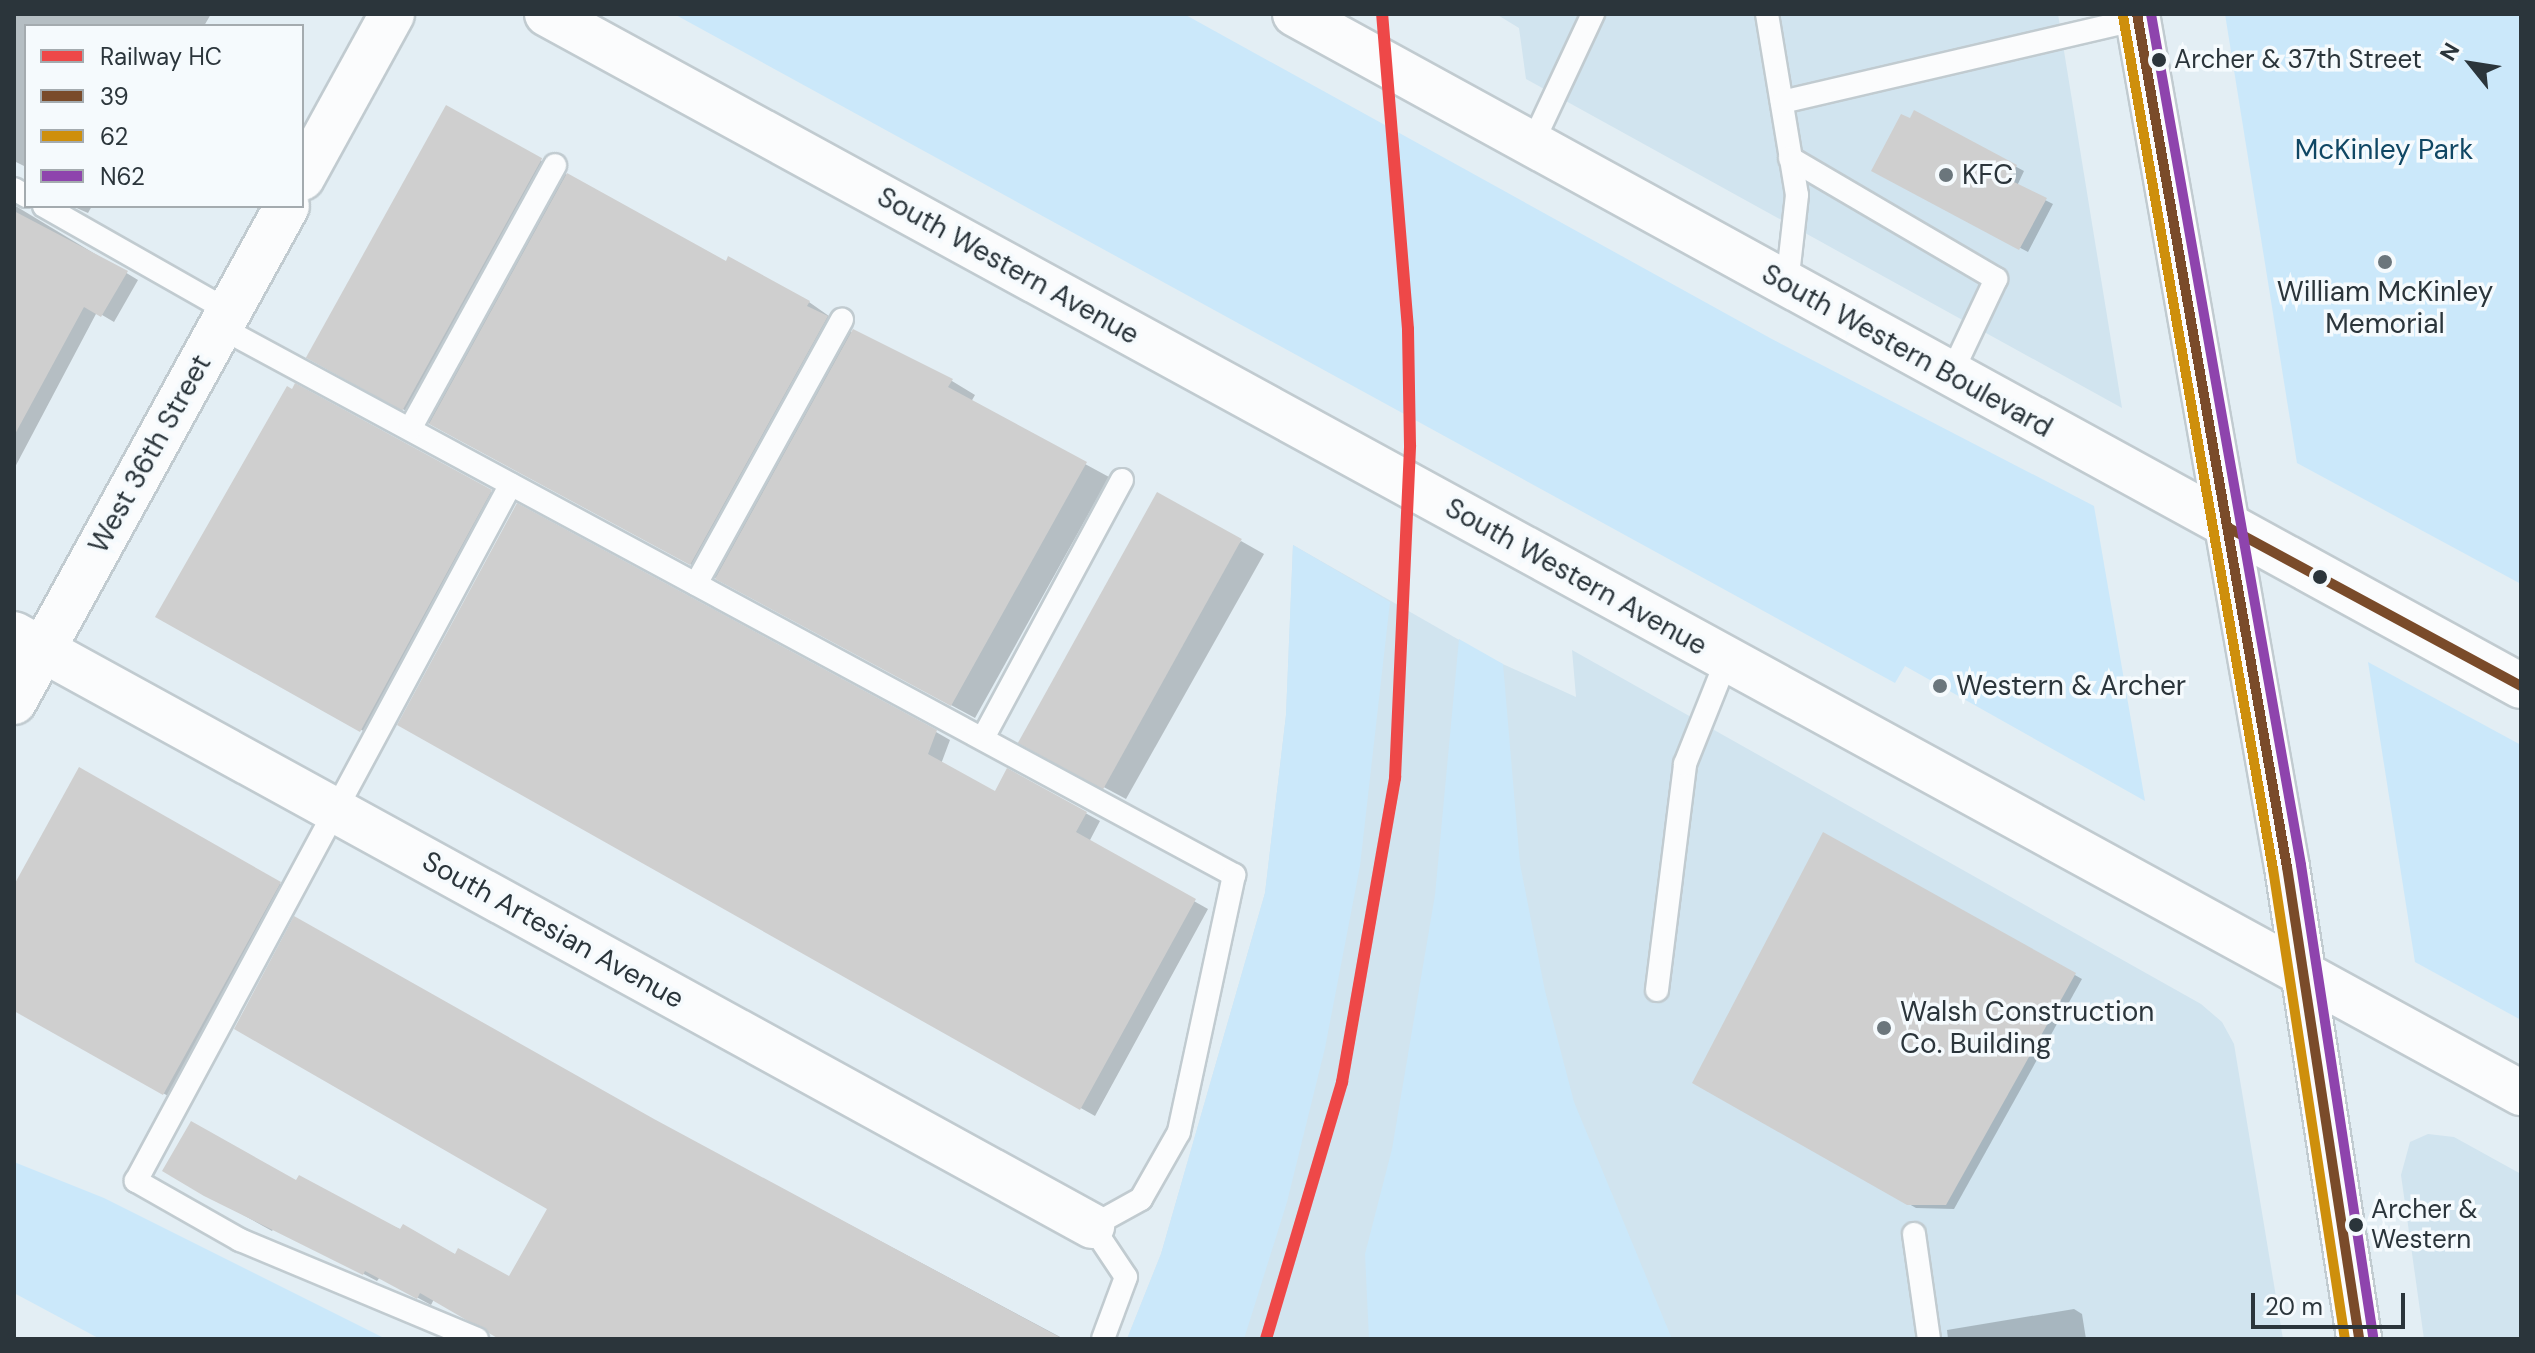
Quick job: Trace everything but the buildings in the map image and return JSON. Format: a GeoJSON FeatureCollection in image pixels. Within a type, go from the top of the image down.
{"type":"FeatureCollection","features":[{"type":"Feature","properties":{"kind":"main road"},"geometry":{"type":"LineString","coordinates":[[304,174],[392,14]]}},
{"type":"Feature","properties":{"kind":"main road","name":"South Western Avenue"},"geometry":{"type":"LineString","coordinates":[[547,14],[2521,1093]]}},
{"type":"Feature","properties":{"kind":"main road","name":"South Western Boulevard"},"geometry":{"type":"LineString","coordinates":[[1295,14],[2521,686]]}},
{"type":"Feature","properties":{"kind":"main road"},"geometry":{"type":"LineString","coordinates":[[2140,18],[2302,973],[2359,1339]]}},
{"type":"Feature","properties":{"kind":"main road","name":"West 36th Street"},"geometry":{"type":"LineString","coordinates":[[14,702],[29,642],[225,319],[286,208]]}},
{"type":"Feature","properties":{"kind":"main road","name":"South Artesian Avenue"},"geometry":{"type":"LineString","coordinates":[[29,642],[1092,1226]]}},
{"type":"Feature","properties":{"kind":"lane"},"geometry":{"type":"LineString","coordinates":[[1532,144],[1593,14]]}},
{"type":"Feature","properties":{"kind":"lane"},"geometry":{"type":"LineString","coordinates":[[1767,14],[1797,195],[1787,284]]}},
{"type":"Feature","properties":{"kind":"lane"},"geometry":{"type":"LineString","coordinates":[[1782,102],[2140,18]]}},
{"type":"Feature","properties":{"kind":"lane"},"geometry":{"type":"LineString","coordinates":[[1790,158],[1996,279],[1951,374]]}},
{"type":"Feature","properties":{"kind":"lane"},"geometry":{"type":"LineString","coordinates":[[410,429],[555,165]]}},
{"type":"Feature","properties":{"kind":"lane"},"geometry":{"type":"LineString","coordinates":[[47,208],[410,429],[1234,875],[1179,1132],[1141,1199],[1092,1226],[1126,1277],[1103,1339]]}},
{"type":"Feature","properties":{"kind":"lane"},"geometry":{"type":"LineString","coordinates":[[696,584],[842,320]]}},
{"type":"Feature","properties":{"kind":"lane"},"geometry":{"type":"LineString","coordinates":[[983,738],[1122,480]]}},
{"type":"Feature","properties":{"kind":"lane"},"geometry":{"type":"LineString","coordinates":[[477,1339],[240,1240],[136,1181],[511,484]]}},
{"type":"Feature","properties":{"kind":"lane"},"geometry":{"type":"LineString","coordinates":[[1657,990],[1685,764],[1727,659]]}},
{"type":"Feature","properties":{"kind":"lane"},"geometry":{"type":"LineString","coordinates":[[1914,1234],[1929,1339]]}},
{"type":"Feature","properties":{"kind":"shaded area"},"geometry":{"type":"Polygon","coordinates":[[[1496,14],[2058,14],[2122,408],[1526,79],[1519,28],[1496,14]]]}},
{"type":"Feature","properties":{"kind":"shaded area"},"geometry":{"type":"Polygon","coordinates":[[[1293,545],[1496,661],[1576,697],[1572,650],[2201,1004],[2222,1022],[2234,1044],[2283,1339],[1127,1339],[1161,1254],[1265,893],[1286,715],[1293,545]]]}},
{"type":"Feature","properties":{"kind":"shaded area"},"geometry":{"type":"Polygon","coordinates":[[[2428,1134],[2454,1137],[2521,1174],[2521,1339],[2424,1339],[2401,1175],[2410,1142],[2428,1134]]]}},
{"type":"Feature","properties":{"kind":"green space"},"geometry":{"type":"Polygon","coordinates":[[[674,14],[1184,14],[1770,338],[2094,506],[2145,801],[1905,666],[1895,683],[674,14]]]}},
{"type":"Feature","properties":{"kind":"green space","name":"McKinley Park"},"geometry":{"type":"Polygon","coordinates":[[[2225,14],[2521,14],[2521,584],[2297,463],[2225,14]]]}},
{"type":"Feature","properties":{"kind":"green space"},"geometry":{"type":"Polygon","coordinates":[[[1293,545],[1390,602],[1360,866],[1325,1048],[1287,1202],[1244,1339],[1127,1339],[1161,1254],[1265,893],[1286,715],[1293,545]]]}},
{"type":"Feature","properties":{"kind":"green space"},"geometry":{"type":"Polygon","coordinates":[[[1459,639],[1503,664],[1520,864],[1545,991],[1574,1102],[1672,1339],[1369,1339],[1365,1254],[1392,1149],[1435,895],[1459,639]]]}},
{"type":"Feature","properties":{"kind":"green space"},"geometry":{"type":"Polygon","coordinates":[[[2368,662],[2521,745],[2521,1020],[2415,962],[2368,662]]]}},
{"type":"Feature","properties":{"kind":"green space"},"geometry":{"type":"Polygon","coordinates":[[[14,1162],[104,1198],[386,1339],[100,1339],[14,1293],[14,1162]]]}},
{"type":"Feature","properties":{"kind":"rail line","name":"HC"},"geometry":{"type":"LineString","coordinates":[[1266,1339],[1342,1082],[1395,778],[1410,445],[1408,329],[1382,14]]}},
{"type":"Feature","properties":{"kind":"transit line","name":"39"},"geometry":{"type":"LineString","coordinates":[[2137,14],[2287,867],[2359,1339]]}},
{"type":"Feature","properties":{"kind":"transit line","name":"N62"},"geometry":{"type":"LineString","coordinates":[[2151,14],[2301,865],[2373,1337]]}},
{"type":"Feature","properties":{"kind":"transit line","name":"62"},"geometry":{"type":"LineString","coordinates":[[2123,16],[2273,869],[2345,1339]]}},
{"type":"Feature","properties":{"kind":"transit line","name":"39"},"geometry":{"type":"LineString","coordinates":[[2227,527],[2521,686]]}},
{"type":"Feature","properties":{"kind":"place","name":"Archer & 37th Street"},"geometry":{"type":"Point","coordinates":[2159,60]}},
{"type":"Feature","properties":{"kind":"place","name":"KFC"},"geometry":{"type":"Point","coordinates":[1946,175]}},
{"type":"Feature","properties":{"kind":"place","name":"William McKinley Memorial"},"geometry":{"type":"Point","coordinates":[2385,262]}},
{"type":"Feature","properties":{"kind":"place","name":"Western & Archer"},"geometry":{"type":"Point","coordinates":[1940,686]}},
{"type":"Feature","properties":{"kind":"place","name":"Walsh Construction Co. Building"},"geometry":{"type":"Point","coordinates":[1884,1028]}},
{"type":"Feature","properties":{"kind":"place","name":"Archer & Western"},"geometry":{"type":"Point","coordinates":[2356,1225]}}]}
